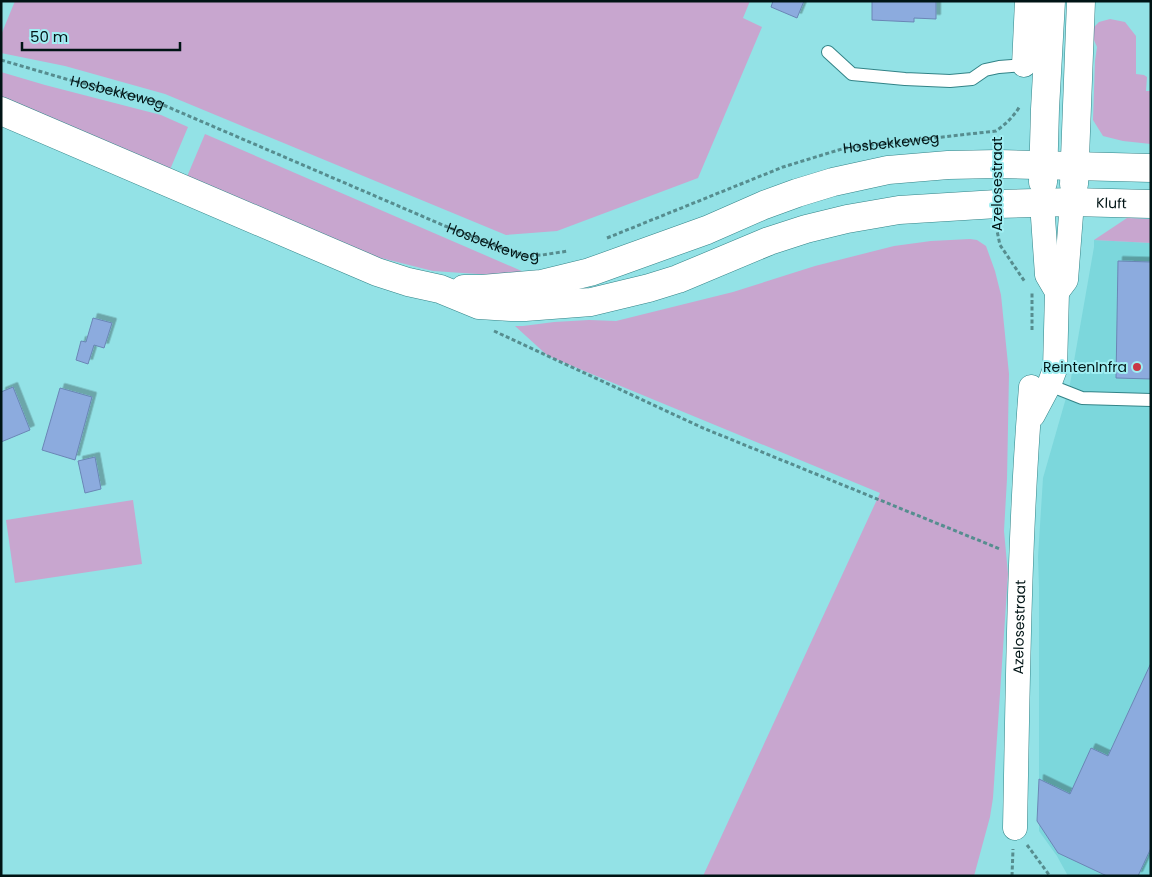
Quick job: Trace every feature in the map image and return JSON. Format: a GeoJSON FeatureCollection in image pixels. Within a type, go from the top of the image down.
{"type":"FeatureCollection","features":[{"type":"Feature","properties":{"kind":"main road","name":"Azelosestraat"},"geometry":{"type":"LineString","coordinates":[[1042,203],[1045,109],[1043,2],[1081,2],[1072,202]]}},
{"type":"Feature","properties":{"kind":"main road","name":"Hosbekkeweg"},"geometry":{"type":"LineString","coordinates":[[1,111],[377,272],[408,282],[440,289],[479,305],[525,307],[591,302],[678,279],[769,242],[806,229],[847,219],[899,210],[1072,202]]}},
{"type":"Feature","properties":{"kind":"main road","name":"Hosbekkeweg"},"geometry":{"type":"LineString","coordinates":[[440,289],[482,289],[541,284],[590,272],[707,230],[780,199],[833,182],[888,170],[948,165],[1075,166]]}},
{"type":"Feature","properties":{"kind":"main road"},"geometry":{"type":"LineString","coordinates":[[1075,166],[1151,168]]}},
{"type":"Feature","properties":{"kind":"main road","name":"Kluft"},"geometry":{"type":"LineString","coordinates":[[1072,202],[1151,204]]}},
{"type":"Feature","properties":{"kind":"street"},"geometry":{"type":"LineString","coordinates":[[1024,65],[1043,2]]}},
{"type":"Feature","properties":{"kind":"street","name":"Azelosestraat"},"geometry":{"type":"LineString","coordinates":[[1057,292],[1066,280],[1072,202]]}},
{"type":"Feature","properties":{"kind":"street","name":"Azelosestraat"},"geometry":{"type":"LineString","coordinates":[[1015,828],[1021,558],[1028,426],[1040,386],[1055,368],[1057,292],[1047,275],[1042,203]]}},
{"type":"Feature","properties":{"kind":"lane"},"geometry":{"type":"LineString","coordinates":[[828,52],[852,74],[950,82],[972,79],[985,70],[999,66],[1024,65]]}},
{"type":"Feature","properties":{"kind":"lane"},"geometry":{"type":"LineString","coordinates":[[1040,386],[1082,398],[1151,400]]}},
{"type":"Feature","properties":{"kind":"path","name":"Hosbekkeweg"},"geometry":{"type":"LineString","coordinates":[[1,60],[66,79],[154,101],[445,226],[507,250],[526,256],[576,249]]}},
{"type":"Feature","properties":{"kind":"path","name":"Azelosestraat"},"geometry":{"type":"LineString","coordinates":[[998,164],[996,131],[1020,107],[1023,93],[1024,65]]}},
{"type":"Feature","properties":{"kind":"path","name":"Hosbekkeweg"},"geometry":{"type":"LineString","coordinates":[[601,240],[783,167],[845,148],[996,131]]}},
{"type":"Feature","properties":{"kind":"path","name":"Azelosestraat"},"geometry":{"type":"LineString","coordinates":[[997,204],[996,227],[1000,245],[1032,293],[1032,330]]}},
{"type":"Feature","properties":{"kind":"path"},"geometry":{"type":"LineString","coordinates":[[491,330],[703,428],[1021,558]]}},
{"type":"Feature","properties":{"kind":"path"},"geometry":{"type":"LineString","coordinates":[[1015,828],[1050,876]]}},
{"type":"Feature","properties":{"kind":"shaded area"},"geometry":{"type":"Polygon","coordinates":[[[15,1],[750,1],[743,18],[762,27],[698,178],[557,231],[506,235],[165,94],[65,66],[1,53],[1,35],[15,1]]]}},
{"type":"Feature","properties":{"kind":"shaded area"},"geometry":{"type":"Polygon","coordinates":[[[1110,19],[1125,22],[1136,36],[1136,74],[1147,77],[1146,91],[1151,91],[1151,144],[1123,141],[1103,136],[1093,120],[1097,47],[1090,31],[1099,22],[1110,19]]]}},
{"type":"Feature","properties":{"kind":"shaded area"},"geometry":{"type":"Polygon","coordinates":[[[1,72],[161,115],[188,127],[169,172],[1,100],[1,72]]]}},
{"type":"Feature","properties":{"kind":"shaded area"},"geometry":{"type":"Polygon","coordinates":[[[205,134],[524,272],[507,276],[433,271],[349,250],[186,179],[205,134]]]}},
{"type":"Feature","properties":{"kind":"shaded area"},"geometry":{"type":"Polygon","coordinates":[[[1127,218],[1151,219],[1151,243],[1094,240],[1127,218]]]}},
{"type":"Feature","properties":{"kind":"shaded area"},"geometry":{"type":"Polygon","coordinates":[[[977,240],[986,246],[995,271],[1001,295],[1009,374],[1004,531],[1008,574],[993,798],[990,817],[974,876],[703,876],[880,493],[548,356],[515,326],[589,320],[616,321],[733,292],[815,266],[894,246],[931,241],[977,240]]]}},
{"type":"Feature","properties":{"kind":"shaded area"},"geometry":{"type":"Polygon","coordinates":[[[1094,240],[1151,243],[1151,876],[1068,876],[1057,856],[1039,831],[1038,557],[1043,478],[1070,384],[1094,240]]]}},
{"type":"Feature","properties":{"kind":"shaded area"},"geometry":{"type":"Polygon","coordinates":[[[133,500],[142,564],[15,583],[6,520],[133,500]]]}},
{"type":"Feature","properties":{"kind":"building"},"geometry":{"type":"Polygon","coordinates":[[[773,1],[804,1],[797,18],[771,7],[773,1]]]}},
{"type":"Feature","properties":{"kind":"building"},"geometry":{"type":"Polygon","coordinates":[[[872,1],[936,1],[936,19],[914,18],[914,22],[872,20],[872,1]]]}},
{"type":"Feature","properties":{"kind":"building"},"geometry":{"type":"Polygon","coordinates":[[[1118,261],[1151,262],[1151,379],[1116,378],[1118,261]]]}},
{"type":"Feature","properties":{"kind":"building"},"geometry":{"type":"Polygon","coordinates":[[[93,318],[112,323],[104,348],[94,345],[88,364],[76,360],[81,341],[86,342],[93,318]]]}},
{"type":"Feature","properties":{"kind":"building"},"geometry":{"type":"Polygon","coordinates":[[[13,387],[30,430],[1,442],[1,392],[13,387]]]}},
{"type":"Feature","properties":{"kind":"building"},"geometry":{"type":"Polygon","coordinates":[[[60,388],[92,397],[75,460],[42,450],[60,388]]]}},
{"type":"Feature","properties":{"kind":"building"},"geometry":{"type":"Polygon","coordinates":[[[95,457],[101,489],[85,493],[78,461],[95,457]]]}},
{"type":"Feature","properties":{"kind":"building"},"geometry":{"type":"Polygon","coordinates":[[[1151,663],[1151,848],[1138,876],[1107,876],[1058,853],[1037,821],[1039,779],[1070,794],[1091,748],[1108,756],[1151,663]]]}},
{"type":"Feature","properties":{"kind":"place","name":"ReintenInfra"},"geometry":{"type":"Point","coordinates":[1137,367]}}]}
